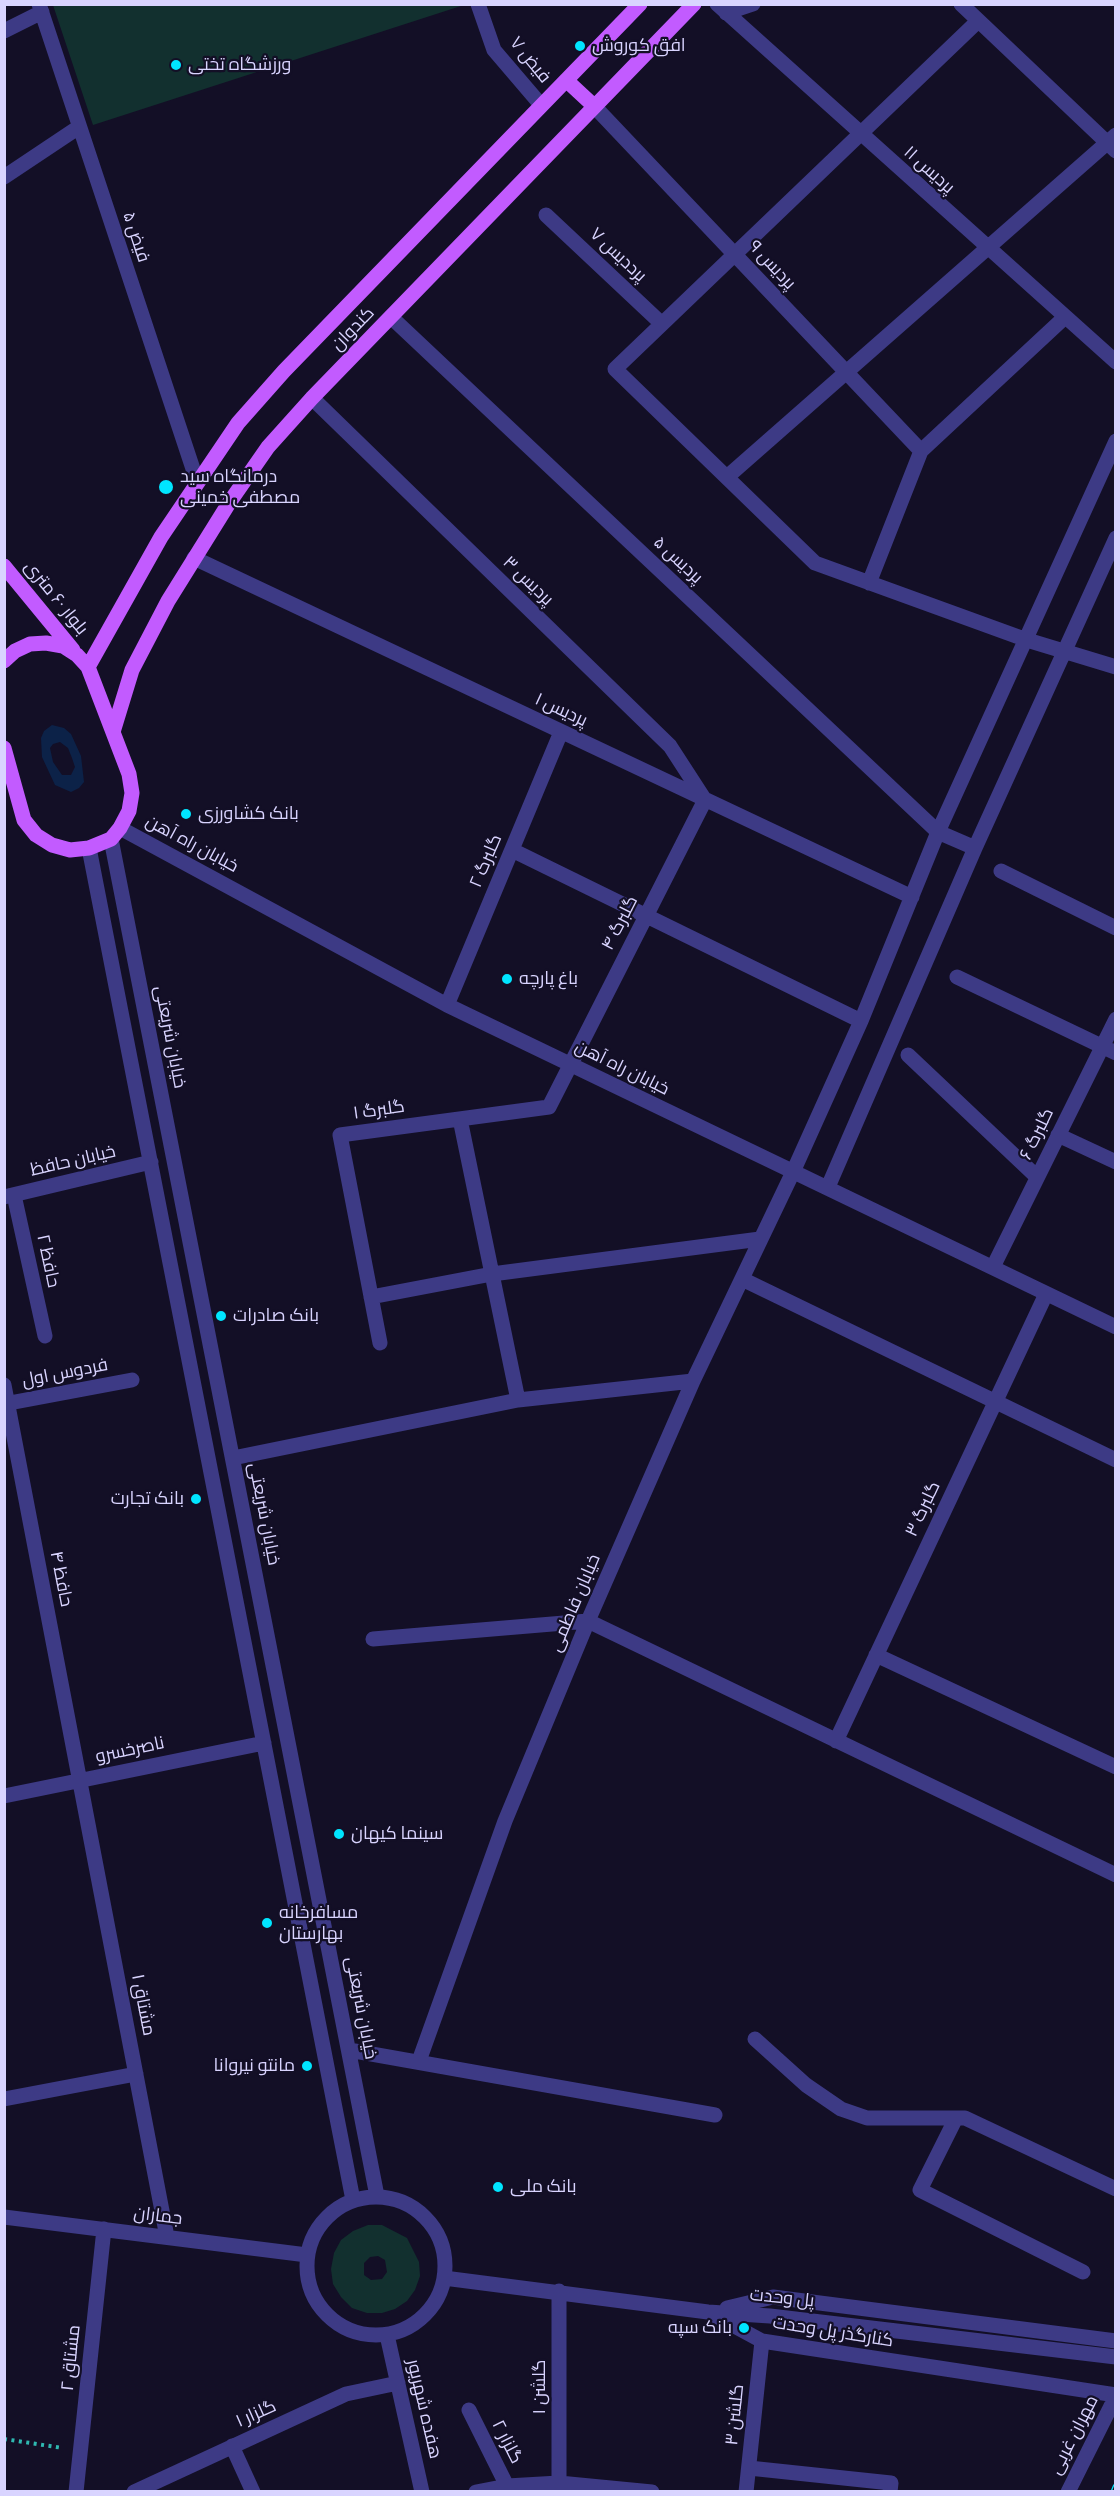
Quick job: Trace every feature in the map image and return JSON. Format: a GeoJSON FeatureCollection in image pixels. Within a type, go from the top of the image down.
{"type":"FeatureCollection","features":[{"type":"Feature","properties":{"kind":"main road","name":"کندوان"},"geometry":{"type":"LineString","coordinates":[[88,667],[141,570],[197,481],[238,423],[284,371],[640,4]]}},
{"type":"Feature","properties":{"kind":"main road","name":"کندوان"},"geometry":{"type":"LineString","coordinates":[[114,732],[132,669],[194,558],[268,447],[312,398],[694,4]]}},
{"type":"Feature","properties":{"kind":"main road"},"geometry":{"type":"LineString","coordinates":[[566,80],[594,106]]}},
{"type":"Feature","properties":{"kind":"main road","name":"بلوار ۶۰ متری"},"geometry":{"type":"LineString","coordinates":[[4,566],[88,667]]}},
{"type":"Feature","properties":{"kind":"main road"},"geometry":{"type":"LineString","coordinates":[[4,661],[15,651],[30,644],[46,643],[63,646],[77,655]]}},
{"type":"Feature","properties":{"kind":"main road"},"geometry":{"type":"LineString","coordinates":[[4,748],[24,820],[36,835],[52,845],[70,849],[89,848],[116,833],[129,811],[132,792],[129,774],[88,667]]}},
{"type":"Feature","properties":{"kind":"street","name":"فیض ۷"},"geometry":{"type":"LineString","coordinates":[[478,4],[494,50],[541,105]]}},
{"type":"Feature","properties":{"kind":"street"},"geometry":{"type":"LineString","coordinates":[[722,9],[753,4]]}},
{"type":"Feature","properties":{"kind":"street"},"geometry":{"type":"LineString","coordinates":[[727,477],[987,249],[1113,143],[961,4]]}},
{"type":"Feature","properties":{"kind":"street"},"geometry":{"type":"LineString","coordinates":[[4,31],[40,8]]}},
{"type":"Feature","properties":{"kind":"street","name":"فیض ۵"},"geometry":{"type":"LineString","coordinates":[[40,8],[197,481]]}},
{"type":"Feature","properties":{"kind":"street","name":"پردیس ۱۱"},"geometry":{"type":"LineString","coordinates":[[722,9],[987,249],[1116,362]]}},
{"type":"Feature","properties":{"kind":"street"},"geometry":{"type":"LineString","coordinates":[[978,21],[615,369],[815,563],[1027,640],[1116,667]]}},
{"type":"Feature","properties":{"kind":"street","name":"پردیس ۹"},"geometry":{"type":"LineString","coordinates":[[594,106],[921,451]]}},
{"type":"Feature","properties":{"kind":"street"},"geometry":{"type":"LineString","coordinates":[[4,177],[80,128]]}},
{"type":"Feature","properties":{"kind":"street","name":"پرددیس ۷"},"geometry":{"type":"LineString","coordinates":[[546,215],[662,324]]}},
{"type":"Feature","properties":{"kind":"street","name":"پردیس ۵"},"geometry":{"type":"LineString","coordinates":[[391,317],[938,832],[975,848]]}},
{"type":"Feature","properties":{"kind":"street"},"geometry":{"type":"LineString","coordinates":[[869,583],[921,451],[1065,317]]}},
{"type":"Feature","properties":{"kind":"street","name":"پردیس ۳"},"geometry":{"type":"LineString","coordinates":[[312,398],[670,746],[705,800]]}},
{"type":"Feature","properties":{"kind":"street","name":"خیابان فاطمی"},"geometry":{"type":"LineString","coordinates":[[419,2061],[505,1821],[588,1621],[693,1381],[793,1172],[861,1021],[938,832],[1116,441]]}},
{"type":"Feature","properties":{"kind":"street"},"geometry":{"type":"LineString","coordinates":[[828,1187],[975,848],[1116,538]]}},
{"type":"Feature","properties":{"kind":"street","name":"پردیس ۱"},"geometry":{"type":"LineString","coordinates":[[194,558],[912,897]]}},
{"type":"Feature","properties":{"kind":"street","name":"گلبرگ ۲"},"geometry":{"type":"LineString","coordinates":[[447,1005],[561,732]]}},
{"type":"Feature","properties":{"kind":"street","name":"گلبرگ ۴"},"geometry":{"type":"LineString","coordinates":[[570,1064],[705,800]]}},
{"type":"Feature","properties":{"kind":"street","name":"خیابان راه آهن"},"geometry":{"type":"LineString","coordinates":[[116,833],[447,1005],[1116,1327]]}},
{"type":"Feature","properties":{"kind":"street","name":"خیابان شریعتی"},"geometry":{"type":"LineString","coordinates":[[116,833],[233,1458],[377,2196]]}},
{"type":"Feature","properties":{"kind":"street"},"geometry":{"type":"LineString","coordinates":[[89,848],[353,2200]]}},
{"type":"Feature","properties":{"kind":"street"},"geometry":{"type":"LineString","coordinates":[[512,850],[861,1021]]}},
{"type":"Feature","properties":{"kind":"street"},"geometry":{"type":"LineString","coordinates":[[1001,871],[1116,928]]}},
{"type":"Feature","properties":{"kind":"street"},"geometry":{"type":"LineString","coordinates":[[957,977],[1109,1050]]}},
{"type":"Feature","properties":{"kind":"street","name":"گلبرگ ۶"},"geometry":{"type":"LineString","coordinates":[[993,1267],[1058,1135],[1109,1050],[1116,1019]]}},
{"type":"Feature","properties":{"kind":"street"},"geometry":{"type":"LineString","coordinates":[[908,1055],[1037,1177]]}},
{"type":"Feature","properties":{"kind":"street","name":"گلبرگ ۱"},"geometry":{"type":"LineString","coordinates":[[380,1343],[340,1135],[549,1107],[570,1064]]}},
{"type":"Feature","properties":{"kind":"street"},"geometry":{"type":"LineString","coordinates":[[460,1119],[518,1400]]}},
{"type":"Feature","properties":{"kind":"street"},"geometry":{"type":"LineString","coordinates":[[1058,1135],[1116,1162]]}},
{"type":"Feature","properties":{"kind":"street","name":"خیابان حافظ"},"geometry":{"type":"LineString","coordinates":[[9,1196],[151,1162]]}},
{"type":"Feature","properties":{"kind":"street","name":"حافظ ۲"},"geometry":{"type":"LineString","coordinates":[[9,1196],[45,1336]]}},
{"type":"Feature","properties":{"kind":"street"},"geometry":{"type":"LineString","coordinates":[[371,1297],[492,1274],[760,1239]]}},
{"type":"Feature","properties":{"kind":"street"},"geometry":{"type":"LineString","coordinates":[[742,1279],[1116,1460]]}},
{"type":"Feature","properties":{"kind":"street","name":"گلبرگ ۳"},"geometry":{"type":"LineString","coordinates":[[836,1741],[1046,1294]]}},
{"type":"Feature","properties":{"kind":"street","name":"فردوس اول"},"geometry":{"type":"LineString","coordinates":[[6,1404],[132,1380]]}},
{"type":"Feature","properties":{"kind":"street"},"geometry":{"type":"LineString","coordinates":[[233,1458],[518,1400],[693,1381]]}},
{"type":"Feature","properties":{"kind":"street","name":"حافظ ۴"},"geometry":{"type":"LineString","coordinates":[[4,1385],[80,1781]]}},
{"type":"Feature","properties":{"kind":"street"},"geometry":{"type":"LineString","coordinates":[[373,1639],[588,1621],[1116,1875]]}},
{"type":"Feature","properties":{"kind":"street"},"geometry":{"type":"LineString","coordinates":[[876,1656],[1116,1767]]}},
{"type":"Feature","properties":{"kind":"street","name":"ناصرخسرو"},"geometry":{"type":"LineString","coordinates":[[4,1796],[264,1743]]}},
{"type":"Feature","properties":{"kind":"street","name":"مشتاق ۱"},"geometry":{"type":"LineString","coordinates":[[80,1781],[167,2237]]}},
{"type":"Feature","properties":{"kind":"street"},"geometry":{"type":"LineString","coordinates":[[755,2039],[806,2085],[841,2109],[867,2118],[965,2118],[1116,2188]]}},
{"type":"Feature","properties":{"kind":"street"},"geometry":{"type":"LineString","coordinates":[[349,2050],[715,2115]]}},
{"type":"Feature","properties":{"kind":"street"},"geometry":{"type":"LineString","coordinates":[[5,2098],[136,2074]]}},
{"type":"Feature","properties":{"kind":"street"},"geometry":{"type":"LineString","coordinates":[[957,2118],[920,2190],[1083,2272]]}},
{"type":"Feature","properties":{"kind":"street"},"geometry":{"type":"LineString","coordinates":[[377,2196],[401,2201],[421,2213],[436,2232],[444,2254],[444,2278],[438,2298],[425,2315],[408,2328],[387,2335],[365,2335],[344,2328],[326,2315],[314,2298],[307,2277],[307,2255],[312,2237],[322,2221],[336,2208],[353,2200],[377,2196]]}},
{"type":"Feature","properties":{"kind":"street","name":"جماران"},"geometry":{"type":"LineString","coordinates":[[4,2217],[307,2255]]}},
{"type":"Feature","properties":{"kind":"street","name":"مشتاق ۲"},"geometry":{"type":"LineString","coordinates":[[76,2492],[104,2229]]}},
{"type":"Feature","properties":{"kind":"street","name":"پل وحدت"},"geometry":{"type":"LineString","coordinates":[[444,2278],[560,2291],[708,2312],[770,2316],[1116,2357]]}},
{"type":"Feature","properties":{"kind":"street","name":"گلشن ۱"},"geometry":{"type":"LineString","coordinates":[[559,2483],[560,2291]]}},
{"type":"Feature","properties":{"kind":"street","name":"کنارگذر پل وحدت"},"geometry":{"type":"LineString","coordinates":[[708,2312],[773,2297],[1116,2341]]}},
{"type":"Feature","properties":{"kind":"street","name":"کنارگذر پل وحدت"},"geometry":{"type":"LineString","coordinates":[[708,2312],[762,2342],[1116,2395]]}},
{"type":"Feature","properties":{"kind":"street","name":"هفده شهریور"},"geometry":{"type":"LineString","coordinates":[[387,2335],[422,2492]]}},
{"type":"Feature","properties":{"kind":"street","name":"گلشن ۳"},"geometry":{"type":"LineString","coordinates":[[746,2492],[762,2342]]}},
{"type":"Feature","properties":{"kind":"street","name":"گلزار ۱"},"geometry":{"type":"LineString","coordinates":[[134,2492],[346,2394],[398,2383]]}},
{"type":"Feature","properties":{"kind":"street","name":"مهران غربی"},"geometry":{"type":"LineString","coordinates":[[1068,2492],[1116,2395]]}},
{"type":"Feature","properties":{"kind":"street","name":"گلزار ۲"},"geometry":{"type":"LineString","coordinates":[[469,2410],[508,2489]]}},
{"type":"Feature","properties":{"kind":"street"},"geometry":{"type":"LineString","coordinates":[[232,2446],[253,2492]]}},
{"type":"Feature","properties":{"kind":"street"},"geometry":{"type":"LineString","coordinates":[[749,2468],[891,2483],[890,2492]]}},
{"type":"Feature","properties":{"kind":"street"},"geometry":{"type":"LineString","coordinates":[[476,2492],[559,2483],[652,2492]]}},
{"type":"Feature","properties":{"kind":"path"},"geometry":{"type":"LineString","coordinates":[[4,2439],[81,2451]]}},
{"type":"Feature","properties":{"kind":"green space","name":"ورزشگاه تختی"},"geometry":{"type":"Polygon","coordinates":[[[53,4],[464,5],[93,125],[53,4]]]}},
{"type":"Feature","properties":{"kind":"green space"},"geometry":{"type":"Polygon","coordinates":[[[368,2225],[382,2225],[407,2238],[419,2262],[420,2276],[415,2290],[407,2301],[395,2309],[382,2313],[367,2313],[352,2308],[333,2284],[331,2269],[334,2253],[341,2240],[353,2231],[368,2225]],[[378,2256],[370,2257],[364,2263],[364,2275],[371,2280],[382,2279],[387,2272],[385,2260],[378,2256]]]}},
{"type":"Feature","properties":{"kind":"water"},"geometry":{"type":"Polygon","coordinates":[[[52,725],[64,728],[71,734],[81,756],[84,782],[79,788],[71,792],[55,785],[42,757],[41,738],[44,731],[52,725]],[[60,742],[53,744],[50,748],[53,762],[62,775],[71,775],[75,767],[68,748],[60,742]]]}},
{"type":"Feature","properties":{"kind":"railway"},"geometry":{"type":"LineString","coordinates":[[1114,2492],[1116,2487]]}},
{"type":"Feature","properties":{"kind":"place","name":"افق کوروش"},"geometry":{"type":"Point","coordinates":[580,46]}},
{"type":"Feature","properties":{"kind":"place","name":"ورزشگاه تختی"},"geometry":{"type":"Point","coordinates":[176,65]}},
{"type":"Feature","properties":{"kind":"place","name":"درمانگاه سید مصطفی خمینی"},"geometry":{"type":"Point","coordinates":[166,487]}},
{"type":"Feature","properties":{"kind":"place","name":"بانک کشاورزی"},"geometry":{"type":"Point","coordinates":[186,814]}},
{"type":"Feature","properties":{"kind":"place","name":"باغ پارچه"},"geometry":{"type":"Point","coordinates":[507,979]}},
{"type":"Feature","properties":{"kind":"place","name":"بانک صادرات"},"geometry":{"type":"Point","coordinates":[221,1316]}},
{"type":"Feature","properties":{"kind":"place","name":"بانک تجارت"},"geometry":{"type":"Point","coordinates":[196,1499]}},
{"type":"Feature","properties":{"kind":"place","name":"سینما کیهان"},"geometry":{"type":"Point","coordinates":[339,1834]}},
{"type":"Feature","properties":{"kind":"place","name":"مسافرخانه بهارستان"},"geometry":{"type":"Point","coordinates":[267,1923]}},
{"type":"Feature","properties":{"kind":"place","name":"مانتو نیروانا"},"geometry":{"type":"Point","coordinates":[307,2066]}},
{"type":"Feature","properties":{"kind":"place","name":"بانک ملی"},"geometry":{"type":"Point","coordinates":[498,2187]}},
{"type":"Feature","properties":{"kind":"place","name":"بانک سپه"},"geometry":{"type":"Point","coordinates":[744,2328]}}]}
